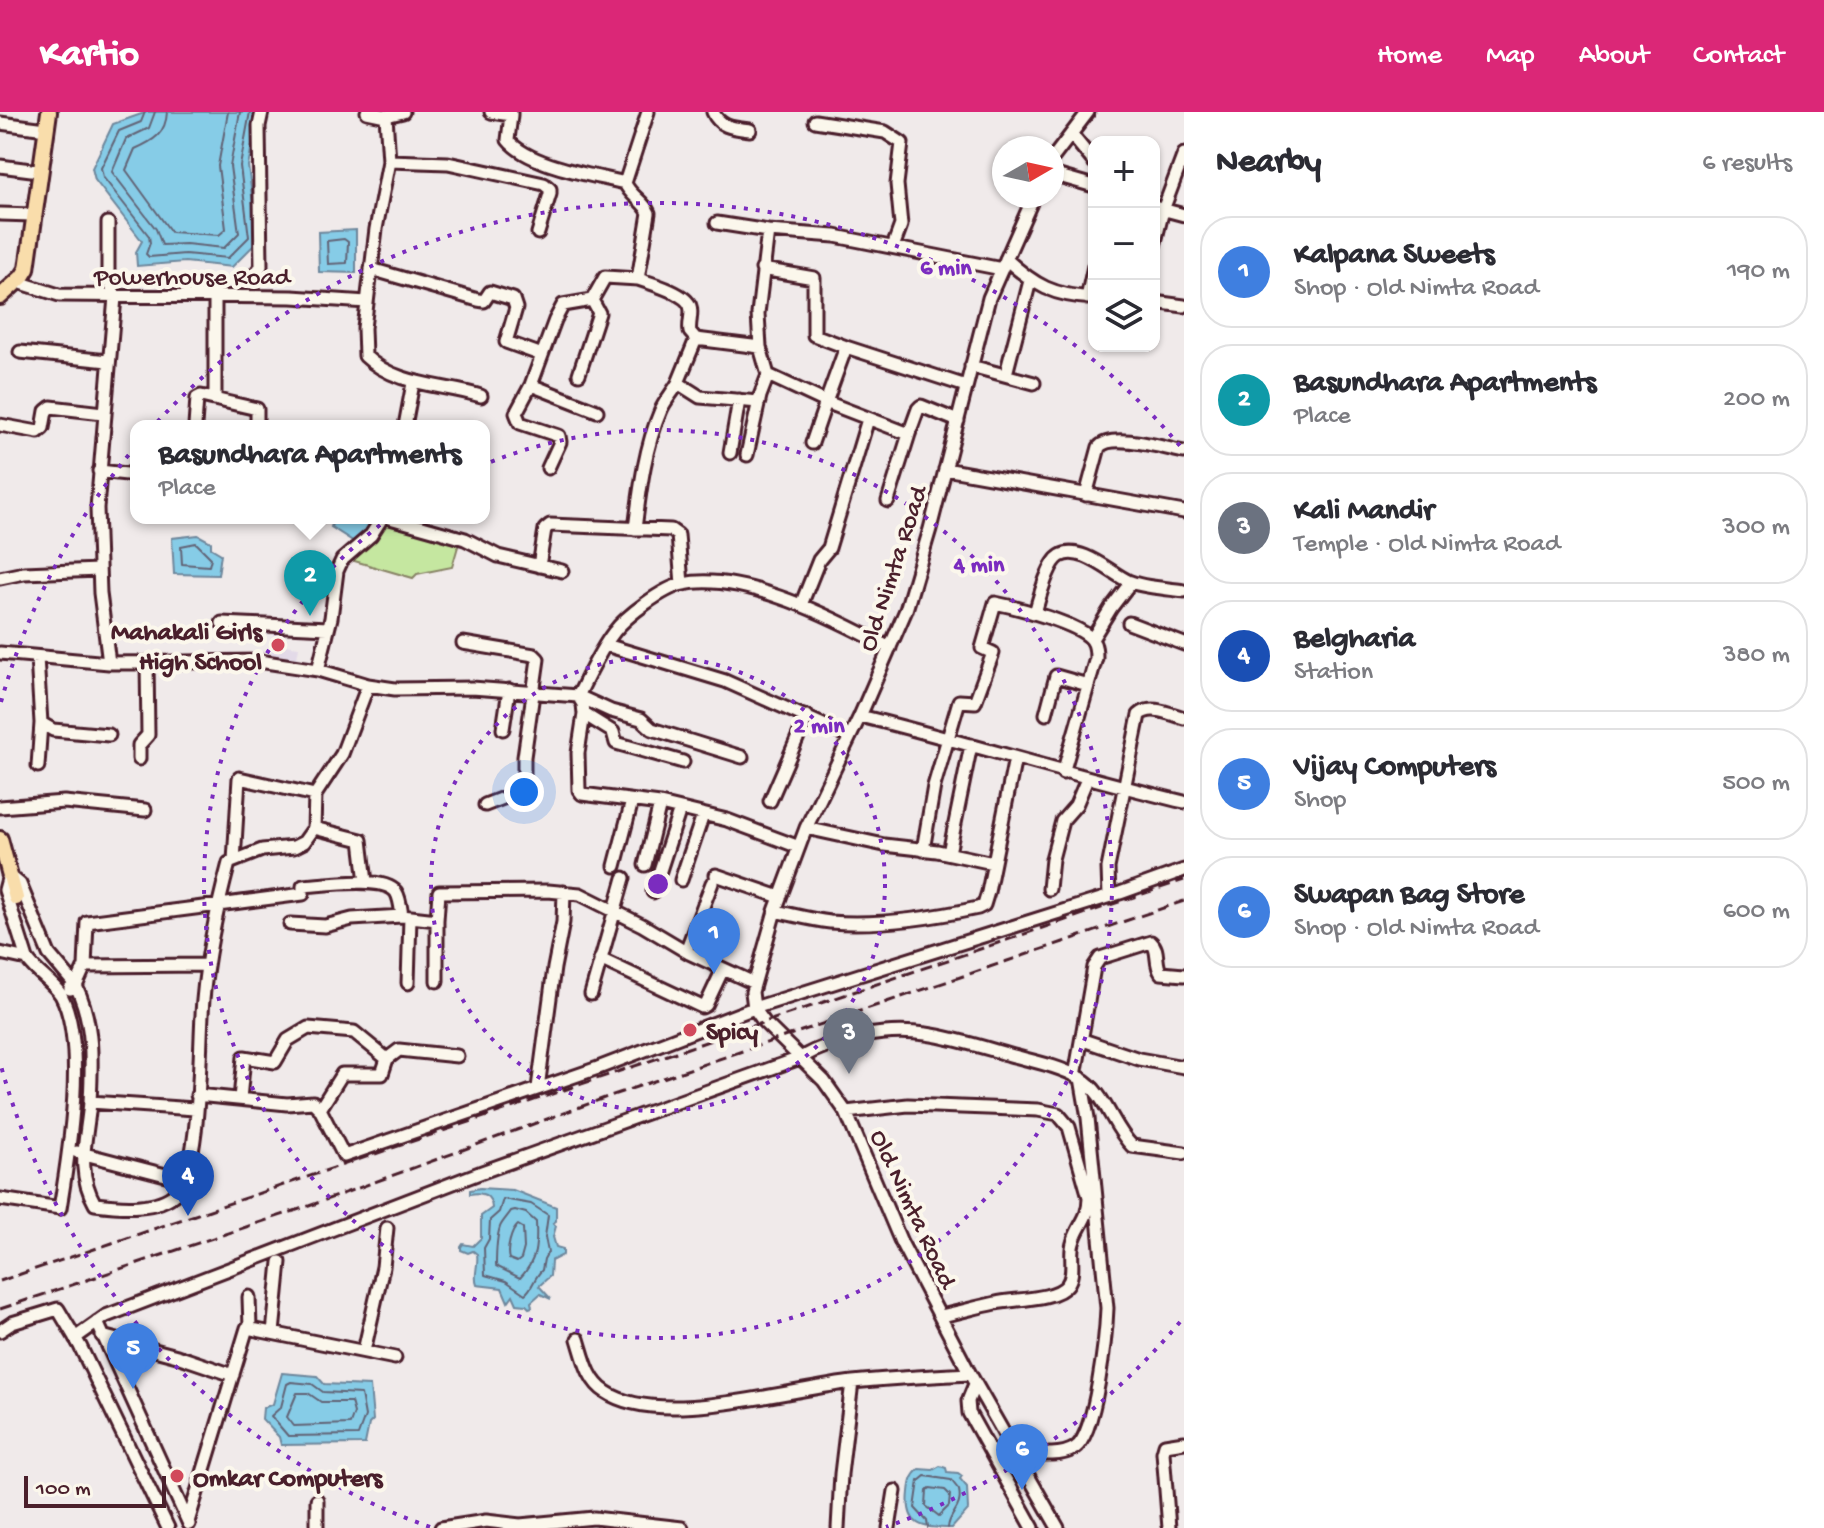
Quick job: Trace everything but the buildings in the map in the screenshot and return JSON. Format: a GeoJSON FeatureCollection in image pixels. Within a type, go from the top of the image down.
{"type":"FeatureCollection","features":[{"type":"Feature","properties":{"kind":"main road"},"geometry":{"type":"LineString","coordinates":[[0,297],[18,282],[27,269],[49,112]]}},
{"type":"Feature","properties":{"kind":"main road"},"geometry":{"type":"LineString","coordinates":[[0,839],[16,898]]}},
{"type":"Feature","properties":{"kind":"street"},"geometry":{"type":"LineString","coordinates":[[254,276],[261,266],[259,126],[262,112]]}},
{"type":"Feature","properties":{"kind":"street"},"geometry":{"type":"LineString","coordinates":[[367,112],[386,116],[403,112]]}},
{"type":"Feature","properties":{"kind":"street"},"geometry":{"type":"LineString","coordinates":[[491,112],[511,114],[508,140],[515,148],[561,167],[625,183],[645,205],[649,213],[638,279]]}},
{"type":"Feature","properties":{"kind":"street"},"geometry":{"type":"LineString","coordinates":[[625,183],[648,112]]}},
{"type":"Feature","properties":{"kind":"street"},"geometry":{"type":"LineString","coordinates":[[713,112],[719,122],[727,127],[750,130]]}},
{"type":"Feature","properties":{"kind":"street"},"geometry":{"type":"LineString","coordinates":[[845,127],[851,112]]}},
{"type":"Feature","properties":{"kind":"street"},"geometry":{"type":"LineString","coordinates":[[1064,143],[1088,112]]}},
{"type":"Feature","properties":{"kind":"street"},"geometry":{"type":"LineString","coordinates":[[386,116],[389,161],[371,269],[365,356],[373,364],[413,383],[451,387],[481,396]]}},
{"type":"Feature","properties":{"kind":"street"},"geometry":{"type":"LineString","coordinates":[[815,121],[889,133],[902,143],[897,184],[901,225],[893,247]]}},
{"type":"Feature","properties":{"kind":"street"},"geometry":{"type":"LineString","coordinates":[[0,123],[46,129]]}},
{"type":"Feature","properties":{"kind":"street"},"geometry":{"type":"LineString","coordinates":[[1071,134],[1088,155]]}},
{"type":"Feature","properties":{"kind":"street"},"geometry":{"type":"LineString","coordinates":[[1160,204],[1184,154]]}},
{"type":"Feature","properties":{"kind":"street"},"geometry":{"type":"LineString","coordinates":[[389,161],[448,163],[544,184],[548,186],[550,194],[538,233]]}},
{"type":"Feature","properties":{"kind":"street"},"geometry":{"type":"LineString","coordinates":[[0,166],[39,171]]}},
{"type":"Feature","properties":{"kind":"street"},"geometry":{"type":"LineString","coordinates":[[1064,177],[1088,184]]}},
{"type":"Feature","properties":{"kind":"street","name":"Old Nimta Road"},"geometry":{"type":"LineString","coordinates":[[1029,208],[989,298],[906,610],[806,828],[775,911],[754,983],[754,1008],[824,1081],[846,1112],[901,1242],[973,1379],[1058,1528]]}},
{"type":"Feature","properties":{"kind":"street"},"geometry":{"type":"LineString","coordinates":[[1160,209],[1184,215]]}},
{"type":"Feature","properties":{"kind":"street"},"geometry":{"type":"LineString","coordinates":[[0,214],[33,215]]}},
{"type":"Feature","properties":{"kind":"street"},"geometry":{"type":"LineString","coordinates":[[108,223],[108,275],[115,297],[99,471],[99,570],[109,663]]}},
{"type":"Feature","properties":{"kind":"street"},"geometry":{"type":"LineString","coordinates":[[717,223],[835,236],[1004,264],[1030,281],[1064,295],[1088,298]]}},
{"type":"Feature","properties":{"kind":"street"},"geometry":{"type":"LineString","coordinates":[[747,455],[768,375],[760,347],[758,314],[768,231]]}},
{"type":"Feature","properties":{"kind":"street"},"geometry":{"type":"LineString","coordinates":[[371,269],[478,300],[484,301],[490,292],[513,299],[516,308],[506,342],[542,355]]}},
{"type":"Feature","properties":{"kind":"street"},"geometry":{"type":"LineString","coordinates":[[762,269],[814,278],[814,335],[966,386]]}},
{"type":"Feature","properties":{"kind":"street"},"geometry":{"type":"LineString","coordinates":[[592,300],[605,277],[638,279],[673,292],[687,301],[691,310],[690,332],[696,339],[760,347]]}},
{"type":"Feature","properties":{"kind":"street"},"geometry":{"type":"LineString","coordinates":[[1007,370],[1030,281]]}},
{"type":"Feature","properties":{"kind":"street","name":"Powerhouse Road"},"geometry":{"type":"LineString","coordinates":[[18,282],[59,295],[215,295],[367,302]]}},
{"type":"Feature","properties":{"kind":"street"},"geometry":{"type":"LineString","coordinates":[[215,295],[215,398]]}},
{"type":"Feature","properties":{"kind":"street"},"geometry":{"type":"LineString","coordinates":[[548,468],[560,442],[559,436],[520,423],[516,413],[531,385],[563,305],[592,300]]}},
{"type":"Feature","properties":{"kind":"street"},"geometry":{"type":"LineString","coordinates":[[579,374],[599,313],[592,300]]}},
{"type":"Feature","properties":{"kind":"street"},"geometry":{"type":"LineString","coordinates":[[1160,303],[1184,306]]}},
{"type":"Feature","properties":{"kind":"street"},"geometry":{"type":"LineString","coordinates":[[635,529],[640,484],[662,406],[678,383],[696,339]]}},
{"type":"Feature","properties":{"kind":"street"},"geometry":{"type":"LineString","coordinates":[[812,443],[846,347]]}},
{"type":"Feature","properties":{"kind":"street"},"geometry":{"type":"LineString","coordinates":[[20,352],[108,361]]}},
{"type":"Feature","properties":{"kind":"street"},"geometry":{"type":"LineString","coordinates":[[971,366],[1034,383]]}},
{"type":"Feature","properties":{"kind":"street"},"geometry":{"type":"LineString","coordinates":[[768,375],[826,402],[909,434]]}},
{"type":"Feature","properties":{"kind":"street"},"geometry":{"type":"LineString","coordinates":[[406,420],[413,383]]}},
{"type":"Feature","properties":{"kind":"street"},"geometry":{"type":"LineString","coordinates":[[678,383],[700,397],[759,402]]}},
{"type":"Feature","properties":{"kind":"street"},"geometry":{"type":"LineString","coordinates":[[531,385],[597,411]]}},
{"type":"Feature","properties":{"kind":"street"},"geometry":{"type":"LineString","coordinates":[[195,420],[197,398],[215,398],[257,409],[257,420]]}},
{"type":"Feature","properties":{"kind":"street"},"geometry":{"type":"LineString","coordinates":[[730,453],[739,400]]}},
{"type":"Feature","properties":{"kind":"street"},"geometry":{"type":"LineString","coordinates":[[0,425],[38,432],[43,428],[46,411],[51,407],[103,413]]}},
{"type":"Feature","properties":{"kind":"street"},"geometry":{"type":"LineString","coordinates":[[888,501],[919,407],[958,421]]}},
{"type":"Feature","properties":{"kind":"street"},"geometry":{"type":"LineString","coordinates":[[801,605],[819,560],[829,548],[868,419]]}},
{"type":"Feature","properties":{"kind":"street"},"geometry":{"type":"LineString","coordinates":[[1086,495],[1103,442],[1116,440],[1184,452]]}},
{"type":"Feature","properties":{"kind":"street"},"geometry":{"type":"LineString","coordinates":[[945,469],[1184,512]]}},
{"type":"Feature","properties":{"kind":"street"},"geometry":{"type":"LineString","coordinates":[[99,471],[130,474]]}},
{"type":"Feature","properties":{"kind":"street"},"geometry":{"type":"LineString","coordinates":[[318,670],[337,571],[342,560],[371,535],[378,524]]}},
{"type":"Feature","properties":{"kind":"street"},"geometry":{"type":"LineString","coordinates":[[411,524],[465,539],[498,556],[562,571]]}},
{"type":"Feature","properties":{"kind":"street"},"geometry":{"type":"LineString","coordinates":[[539,566],[545,529],[550,525],[676,532],[682,584]]}},
{"type":"Feature","properties":{"kind":"street"},"geometry":{"type":"LineString","coordinates":[[1035,613],[1050,569],[1057,557],[1062,555],[1082,556],[1131,582],[1184,591]]}},
{"type":"Feature","properties":{"kind":"street"},"geometry":{"type":"LineString","coordinates":[[0,578],[24,573],[99,570]]}},
{"type":"Feature","properties":{"kind":"street"},"geometry":{"type":"LineString","coordinates":[[1092,639],[1131,582]]}},
{"type":"Feature","properties":{"kind":"street"},"geometry":{"type":"LineString","coordinates":[[578,696],[612,633],[632,614],[682,584],[744,586],[801,605],[890,648]]}},
{"type":"Feature","properties":{"kind":"street"},"geometry":{"type":"LineString","coordinates":[[923,850],[934,786],[959,701],[975,702],[993,653],[982,648],[995,603],[1035,613],[1092,639],[1096,658],[1063,773]]}},
{"type":"Feature","properties":{"kind":"street"},"geometry":{"type":"LineString","coordinates":[[222,623],[328,628]]}},
{"type":"Feature","properties":{"kind":"street"},"geometry":{"type":"LineString","coordinates":[[1129,623],[1184,644]]}},
{"type":"Feature","properties":{"kind":"street"},"geometry":{"type":"LineString","coordinates":[[463,643],[536,657],[538,663],[524,757],[524,790],[485,805]]}},
{"type":"Feature","properties":{"kind":"street"},"geometry":{"type":"LineString","coordinates":[[606,645],[725,681],[850,737]]}},
{"type":"Feature","properties":{"kind":"street"},"geometry":{"type":"LineString","coordinates":[[0,653],[109,663],[259,661],[318,670],[368,685],[395,689],[472,688],[578,696],[611,711],[641,719],[652,729],[742,757]]}},
{"type":"Feature","properties":{"kind":"street"},"geometry":{"type":"LineString","coordinates":[[37,657],[41,723],[38,766]]}},
{"type":"Feature","properties":{"kind":"street"},"geometry":{"type":"LineString","coordinates":[[139,759],[139,745],[148,735],[147,662]]}},
{"type":"Feature","properties":{"kind":"street"},"geometry":{"type":"LineString","coordinates":[[1046,714],[1056,676],[1088,685]]}},
{"type":"Feature","properties":{"kind":"street"},"geometry":{"type":"LineString","coordinates":[[0,1199],[60,1208],[70,1150],[75,1040],[60,993],[27,959],[5,890],[9,875],[20,884],[49,954],[76,986],[86,1006],[92,1036],[90,1102],[83,1153],[85,1186],[95,1204],[131,1209],[176,1193],[185,1180],[192,1152],[207,965],[229,863],[262,850],[294,847],[304,842],[314,828],[315,795],[342,754],[368,685]]}},
{"type":"Feature","properties":{"kind":"street"},"geometry":{"type":"LineString","coordinates":[[503,729],[509,690]]}},
{"type":"Feature","properties":{"kind":"street"},"geometry":{"type":"LineString","coordinates":[[578,696],[584,714],[578,753],[579,790],[584,795],[660,804],[756,829],[799,847]]}},
{"type":"Feature","properties":{"kind":"street"},"geometry":{"type":"LineString","coordinates":[[1109,896],[1108,868],[1139,715],[1153,709],[1184,718]]}},
{"type":"Feature","properties":{"kind":"street"},"geometry":{"type":"LineString","coordinates":[[584,714],[613,732],[616,743],[683,762]]}},
{"type":"Feature","properties":{"kind":"street"},"geometry":{"type":"LineString","coordinates":[[770,801],[807,716]]}},
{"type":"Feature","properties":{"kind":"street"},"geometry":{"type":"LineString","coordinates":[[860,716],[949,738],[1063,773],[1184,802]]}},
{"type":"Feature","properties":{"kind":"street"},"geometry":{"type":"LineString","coordinates":[[41,723],[53,730],[109,735]]}},
{"type":"Feature","properties":{"kind":"street"},"geometry":{"type":"LineString","coordinates":[[949,853],[971,745]]}},
{"type":"Feature","properties":{"kind":"street"},"geometry":{"type":"LineString","coordinates":[[775,911],[813,920],[844,922],[923,918],[978,908],[986,899],[1015,758]]}},
{"type":"Feature","properties":{"kind":"street"},"geometry":{"type":"LineString","coordinates":[[234,861],[239,778],[315,795]]}},
{"type":"Feature","properties":{"kind":"street"},"geometry":{"type":"LineString","coordinates":[[1049,889],[1052,859],[1062,821],[1076,805],[1087,779]]}},
{"type":"Feature","properties":{"kind":"street"},"geometry":{"type":"LineString","coordinates":[[615,866],[632,801]]}},
{"type":"Feature","properties":{"kind":"street"},"geometry":{"type":"LineString","coordinates":[[0,807],[64,802],[145,810]]}},
{"type":"Feature","properties":{"kind":"street"},"geometry":{"type":"LineString","coordinates":[[645,865],[660,804]]}},
{"type":"Feature","properties":{"kind":"street"},"geometry":{"type":"LineString","coordinates":[[653,892],[680,809]]}},
{"type":"Feature","properties":{"kind":"street"},"geometry":{"type":"LineString","coordinates":[[681,880],[703,815]]}},
{"type":"Feature","properties":{"kind":"street"},"geometry":{"type":"LineString","coordinates":[[314,828],[361,840],[366,882]]}},
{"type":"Feature","properties":{"kind":"street"},"geometry":{"type":"LineString","coordinates":[[806,828],[993,863]]}},
{"type":"Feature","properties":{"kind":"street"},"geometry":{"type":"LineString","coordinates":[[197,1095],[287,1104],[313,1102],[320,1109],[344,1156],[598,1068],[754,1008],[1184,870]]}},
{"type":"Feature","properties":{"kind":"street"},"geometry":{"type":"LineString","coordinates":[[591,994],[624,878]]}},
{"type":"Feature","properties":{"kind":"street"},"geometry":{"type":"LineString","coordinates":[[686,951],[714,879],[780,897]]}},
{"type":"Feature","properties":{"kind":"street"},"geometry":{"type":"LineString","coordinates":[[60,993],[76,986],[85,966],[87,922],[303,894],[303,886],[366,882],[386,885],[396,892],[406,917],[408,983]]}},
{"type":"Feature","properties":{"kind":"street"},"geometry":{"type":"LineString","coordinates":[[437,981],[439,892],[564,892],[588,896],[686,951],[754,983]]}},
{"type":"Feature","properties":{"kind":"street"},"geometry":{"type":"LineString","coordinates":[[538,1088],[563,922],[564,892]]}},
{"type":"Feature","properties":{"kind":"street"},"geometry":{"type":"LineString","coordinates":[[290,924],[325,926],[352,919],[406,917],[437,920]]}},
{"type":"Feature","properties":{"kind":"street"},"geometry":{"type":"LineString","coordinates":[[1013,1451],[1055,1454],[1073,1449],[1083,1439],[1093,1408],[1106,1336],[1107,1308],[1088,1118],[1078,1077],[1094,967],[1100,958],[1151,942],[1156,948],[1161,973],[1184,975]]}},
{"type":"Feature","properties":{"kind":"street"},"geometry":{"type":"LineString","coordinates":[[0,953],[27,959]]}},
{"type":"Feature","properties":{"kind":"street"},"geometry":{"type":"LineString","coordinates":[[600,959],[702,1007],[706,1005],[723,969]]}},
{"type":"Feature","properties":{"kind":"street"},"geometry":{"type":"LineString","coordinates":[[85,966],[207,965]]}},
{"type":"Feature","properties":{"kind":"street"},"geometry":{"type":"LineString","coordinates":[[240,1099],[244,1057],[275,1062],[288,1040],[308,1028],[354,1032],[387,1059]]}},
{"type":"Feature","properties":{"kind":"street"},"geometry":{"type":"LineString","coordinates":[[77,1342],[106,1316],[482,1172],[800,1058],[839,1041],[903,1033],[925,1034],[1034,1061],[1078,1077],[1097,1095],[1132,1146],[1184,1153]]}},
{"type":"Feature","properties":{"kind":"street"},"geometry":{"type":"LineString","coordinates":[[1083,1040],[1139,1059],[1184,1067]]}},
{"type":"Feature","properties":{"kind":"street"},"geometry":{"type":"LineString","coordinates":[[320,1109],[342,1074],[382,1074],[387,1059],[399,1050],[457,1056]]}},
{"type":"Feature","properties":{"kind":"street"},"geometry":{"type":"LineString","coordinates":[[90,1102],[195,1109]]}},
{"type":"Feature","properties":{"kind":"street"},"geometry":{"type":"LineString","coordinates":[[846,1112],[908,1105],[1038,1110],[1058,1114],[1069,1127],[1089,1197],[1089,1208],[1083,1226],[1073,1239],[1067,1285],[1046,1296],[995,1303],[941,1316]]}},
{"type":"Feature","properties":{"kind":"street"},"geometry":{"type":"LineString","coordinates":[[70,1150],[185,1180]]}},
{"type":"Feature","properties":{"kind":"street"},"geometry":{"type":"LineString","coordinates":[[364,1351],[383,1267],[387,1228]]}},
{"type":"Feature","properties":{"kind":"street"},"geometry":{"type":"LineString","coordinates":[[273,1333],[280,1262]]}},
{"type":"Feature","properties":{"kind":"street"},"geometry":{"type":"LineString","coordinates":[[249,1297],[250,1328]]}},
{"type":"Feature","properties":{"kind":"street"},"geometry":{"type":"LineString","coordinates":[[0,1331],[12,1323],[60,1312],[168,1528]]}},
{"type":"Feature","properties":{"kind":"street"},"geometry":{"type":"LineString","coordinates":[[97,1322],[190,1525]]}},
{"type":"Feature","properties":{"kind":"street"},"geometry":{"type":"LineString","coordinates":[[190,1525],[247,1328],[395,1358]]}},
{"type":"Feature","properties":{"kind":"street"},"geometry":{"type":"LineString","coordinates":[[102,1336],[165,1352],[233,1375]]}},
{"type":"Feature","properties":{"kind":"street"},"geometry":{"type":"LineString","coordinates":[[578,1339],[589,1372],[604,1391],[618,1399],[656,1408],[688,1408],[852,1382],[973,1379],[969,1413],[1033,1528]]}},
{"type":"Feature","properties":{"kind":"street"},"geometry":{"type":"LineString","coordinates":[[838,1528],[852,1382]]}},
{"type":"Feature","properties":{"kind":"street"},"geometry":{"type":"LineString","coordinates":[[1169,1528],[1163,1452],[1165,1445],[1184,1442]]}},
{"type":"Feature","properties":{"kind":"street"},"geometry":{"type":"LineString","coordinates":[[889,1528],[895,1491]]}},
{"type":"Feature","properties":{"kind":"street"},"geometry":{"type":"LineString","coordinates":[[317,1500],[317,1528]]}},
{"type":"Feature","properties":{"kind":"street"},"geometry":{"type":"LineString","coordinates":[[441,1528],[486,1521],[520,1525],[605,1523],[682,1528]]}},
{"type":"Feature","properties":{"kind":"shaded area","name":"Mahakali Girls High School"},"geometry":{"type":"Polygon","coordinates":[[[274,632],[285,633],[284,645],[299,647],[297,658],[271,655],[274,632]]]}},
{"type":"Feature","properties":{"kind":"green space"},"geometry":{"type":"Polygon","coordinates":[[[380,524],[392,524],[459,543],[452,567],[417,574],[413,578],[351,560],[373,538],[380,524]]]}},
{"type":"Feature","properties":{"kind":"water"},"geometry":{"type":"Polygon","coordinates":[[[147,112],[258,112],[248,166],[258,241],[232,267],[185,262],[137,266],[136,252],[142,241],[95,180],[92,168],[113,124],[147,112]]]}},
{"type":"Feature","properties":{"kind":"water"},"geometry":{"type":"Polygon","coordinates":[[[356,230],[356,273],[319,272],[318,232],[356,230]]]}},
{"type":"Feature","properties":{"kind":"water"},"geometry":{"type":"Polygon","coordinates":[[[332,524],[374,524],[362,547],[331,527],[332,524]]]}},
{"type":"Feature","properties":{"kind":"water"},"geometry":{"type":"Polygon","coordinates":[[[198,535],[211,542],[211,548],[221,554],[218,575],[174,574],[172,538],[198,535]]]}},
{"type":"Feature","properties":{"kind":"water"},"geometry":{"type":"Polygon","coordinates":[[[470,1190],[513,1190],[556,1207],[553,1237],[556,1247],[563,1249],[563,1255],[551,1261],[550,1276],[539,1286],[551,1299],[540,1294],[529,1308],[517,1304],[513,1295],[508,1302],[502,1288],[477,1285],[477,1254],[461,1250],[461,1247],[463,1244],[473,1246],[481,1238],[481,1216],[492,1208],[485,1195],[470,1194],[470,1190]]]}},
{"type":"Feature","properties":{"kind":"water"},"geometry":{"type":"Polygon","coordinates":[[[282,1373],[317,1376],[324,1384],[370,1386],[373,1420],[369,1424],[365,1444],[281,1445],[279,1437],[262,1419],[263,1408],[273,1404],[282,1373]]]}},
{"type":"Feature","properties":{"kind":"water"},"geometry":{"type":"Polygon","coordinates":[[[940,1466],[947,1472],[962,1476],[960,1479],[967,1487],[968,1510],[952,1528],[918,1523],[913,1519],[908,1504],[914,1474],[919,1469],[933,1470],[940,1466]]]}},
{"type":"Feature","properties":{"kind":"railway"},"geometry":{"type":"LineString","coordinates":[[0,1281],[1184,880]]}},
{"type":"Feature","properties":{"kind":"railway"},"geometry":{"type":"LineString","coordinates":[[0,1309],[309,1206],[610,1096],[1184,901]]}},
{"type":"Feature","properties":{"kind":"place","name":"Basundhara Apartments"},"geometry":{"type":"Point","coordinates":[310,616]}},
{"type":"Feature","properties":{"kind":"place","name":"Mahakali Girls High School"},"geometry":{"type":"Point","coordinates":[278,645]}},
{"type":"Feature","properties":{"kind":"place","name":"Kalpana Sweets"},"geometry":{"type":"Point","coordinates":[714,974]}},
{"type":"Feature","properties":{"kind":"place","name":"Spicy"},"geometry":{"type":"Point","coordinates":[690,1030]}},
{"type":"Feature","properties":{"kind":"place","name":"Kali Mandir"},"geometry":{"type":"Point","coordinates":[849,1074]}},
{"type":"Feature","properties":{"kind":"place","name":"Belgharia"},"geometry":{"type":"Point","coordinates":[188,1216]}},
{"type":"Feature","properties":{"kind":"place","name":"Vijay Computers"},"geometry":{"type":"Point","coordinates":[133,1389]}},
{"type":"Feature","properties":{"kind":"place","name":"Omkar Computers"},"geometry":{"type":"Point","coordinates":[177,1476]}},
{"type":"Feature","properties":{"kind":"place","name":"Swapan Bag Store"},"geometry":{"type":"Point","coordinates":[1022,1490]}}]}
